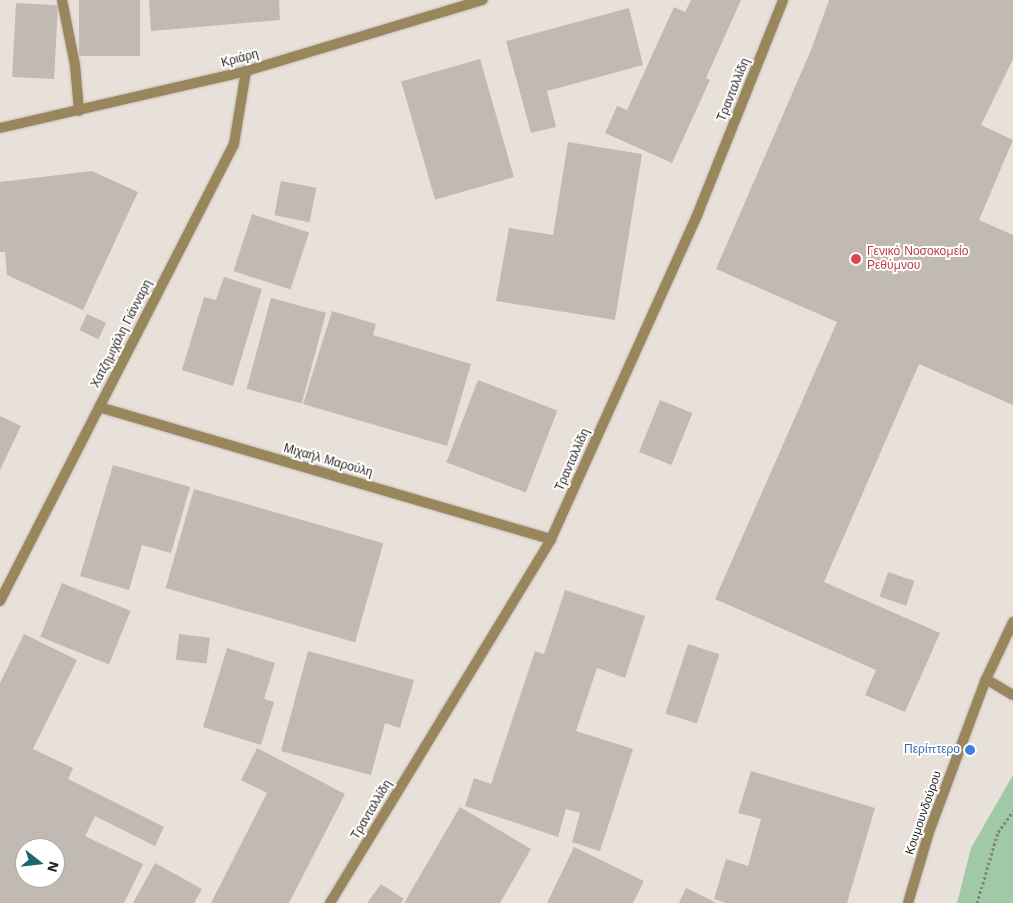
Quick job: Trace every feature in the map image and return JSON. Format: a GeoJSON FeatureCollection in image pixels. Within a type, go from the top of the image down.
{"type":"FeatureCollection","features":[{"type":"Feature","properties":{"kind":"street"},"geometry":{"type":"LineString","coordinates":[[62,0],[76,65],[79,111]]}},
{"type":"Feature","properties":{"kind":"street","name":"Κριάρη"},"geometry":{"type":"LineString","coordinates":[[0,128],[246,71],[483,0]]}},
{"type":"Feature","properties":{"kind":"street","name":"Τρανταλλίδη"},"geometry":{"type":"LineString","coordinates":[[330,903],[551,539],[698,213],[783,0]]}},
{"type":"Feature","properties":{"kind":"street","name":"Χατζημιχάλη Γιάνναρη"},"geometry":{"type":"LineString","coordinates":[[0,601],[234,144],[246,71]]}},
{"type":"Feature","properties":{"kind":"street","name":"Μιχαήλ Μαρούλη"},"geometry":{"type":"LineString","coordinates":[[99,407],[551,539]]}},
{"type":"Feature","properties":{"kind":"street","name":"Κουμουνδούρου"},"geometry":{"type":"LineString","coordinates":[[908,903],[929,832],[986,679],[1013,622]]}},
{"type":"Feature","properties":{"kind":"street"},"geometry":{"type":"LineString","coordinates":[[986,679],[1013,695]]}},
{"type":"Feature","properties":{"kind":"path"},"geometry":{"type":"LineString","coordinates":[[977,903],[998,832],[1013,811]]}},
{"type":"Feature","properties":{"kind":"green space"},"geometry":{"type":"Polygon","coordinates":[[[1013,775],[1013,903],[957,903],[971,848],[1013,775]]]}},
{"type":"Feature","properties":{"kind":"building"},"geometry":{"type":"Polygon","coordinates":[[[79,0],[140,0],[140,56],[79,56],[79,0]]]}},
{"type":"Feature","properties":{"kind":"building"},"geometry":{"type":"Polygon","coordinates":[[[149,0],[279,0],[280,20],[151,31],[149,0]]]}},
{"type":"Feature","properties":{"kind":"building"},"geometry":{"type":"Polygon","coordinates":[[[691,0],[741,0],[706,78],[710,80],[672,163],[605,133],[617,106],[627,110],[674,7],[685,12],[691,0]]]}},
{"type":"Feature","properties":{"kind":"building"},"geometry":{"type":"Polygon","coordinates":[[[829,0],[1013,0],[1013,59],[981,125],[1013,140],[979,220],[1013,235],[1013,405],[919,364],[824,582],[940,633],[905,712],[865,695],[876,670],[715,599],[837,322],[716,269],[811,50],[829,0]]]}},
{"type":"Feature","properties":{"kind":"building"},"geometry":{"type":"Polygon","coordinates":[[[16,3],[58,5],[54,79],[12,77],[16,3]]]}},
{"type":"Feature","properties":{"kind":"building"},"geometry":{"type":"Polygon","coordinates":[[[629,8],[643,65],[547,91],[556,127],[531,133],[506,41],[629,8]]]}},
{"type":"Feature","properties":{"kind":"building"},"geometry":{"type":"Polygon","coordinates":[[[480,59],[514,177],[435,200],[401,82],[480,59]]]}},
{"type":"Feature","properties":{"kind":"building"},"geometry":{"type":"Polygon","coordinates":[[[568,142],[642,154],[615,320],[496,301],[509,228],[553,235],[568,142]]]}},
{"type":"Feature","properties":{"kind":"building"},"geometry":{"type":"Polygon","coordinates":[[[92,171],[138,192],[83,310],[7,275],[5,252],[0,252],[0,182],[92,171]]]}},
{"type":"Feature","properties":{"kind":"building"},"geometry":{"type":"Polygon","coordinates":[[[281,181],[316,188],[310,222],[274,215],[281,181]]]}},
{"type":"Feature","properties":{"kind":"building"},"geometry":{"type":"Polygon","coordinates":[[[252,214],[309,233],[291,290],[233,271],[252,214]]]}},
{"type":"Feature","properties":{"kind":"building"},"geometry":{"type":"Polygon","coordinates":[[[224,277],[262,289],[233,386],[182,370],[204,297],[216,300],[224,277]]]}},
{"type":"Feature","properties":{"kind":"building"},"geometry":{"type":"Polygon","coordinates":[[[271,298],[326,313],[302,404],[247,389],[271,298]]]}},
{"type":"Feature","properties":{"kind":"building"},"geometry":{"type":"Polygon","coordinates":[[[332,311],[376,324],[373,335],[471,364],[447,446],[303,404],[332,311]]]}},
{"type":"Feature","properties":{"kind":"building"},"geometry":{"type":"Polygon","coordinates":[[[87,314],[106,323],[98,339],[79,330],[87,314]]]}},
{"type":"Feature","properties":{"kind":"building"},"geometry":{"type":"Polygon","coordinates":[[[478,380],[557,410],[526,493],[446,462],[478,380]]]}},
{"type":"Feature","properties":{"kind":"building"},"geometry":{"type":"Polygon","coordinates":[[[660,400],[692,413],[671,465],[639,452],[660,400]]]}},
{"type":"Feature","properties":{"kind":"building"},"geometry":{"type":"Polygon","coordinates":[[[0,416],[21,426],[0,470],[0,416]]]}},
{"type":"Feature","properties":{"kind":"building"},"geometry":{"type":"Polygon","coordinates":[[[113,465],[190,487],[171,553],[142,545],[129,590],[80,576],[113,465]]]}},
{"type":"Feature","properties":{"kind":"building"},"geometry":{"type":"Polygon","coordinates":[[[194,489],[383,543],[355,642],[166,588],[194,489]]]}},
{"type":"Feature","properties":{"kind":"building"},"geometry":{"type":"Polygon","coordinates":[[[888,572],[914,581],[906,606],[880,597],[888,572]]]}},
{"type":"Feature","properties":{"kind":"building"},"geometry":{"type":"Polygon","coordinates":[[[62,583],[131,611],[109,664],[40,637],[62,583]]]}},
{"type":"Feature","properties":{"kind":"building"},"geometry":{"type":"Polygon","coordinates":[[[565,590],[645,616],[625,678],[597,668],[576,731],[633,749],[600,851],[572,842],[580,813],[566,809],[558,837],[465,806],[474,778],[491,784],[535,651],[544,654],[565,590]]]}},
{"type":"Feature","properties":{"kind":"building"},"geometry":{"type":"Polygon","coordinates":[[[24,634],[77,660],[33,749],[73,768],[68,779],[164,827],[155,846],[95,816],[85,836],[143,864],[124,903],[0,903],[0,683],[24,634]]]}},
{"type":"Feature","properties":{"kind":"building"},"geometry":{"type":"Polygon","coordinates":[[[179,634],[210,638],[207,664],[176,660],[179,634]]]}},
{"type":"Feature","properties":{"kind":"building"},"geometry":{"type":"Polygon","coordinates":[[[688,644],[719,654],[697,724],[665,713],[688,644]]]}},
{"type":"Feature","properties":{"kind":"building"},"geometry":{"type":"Polygon","coordinates":[[[227,648],[275,663],[264,699],[274,702],[261,745],[203,727],[227,648]]]}},
{"type":"Feature","properties":{"kind":"building"},"geometry":{"type":"Polygon","coordinates":[[[308,651],[414,680],[400,728],[385,723],[371,775],[281,751],[308,651]]]}},
{"type":"Feature","properties":{"kind":"building"},"geometry":{"type":"Polygon","coordinates":[[[257,748],[345,794],[289,903],[211,903],[267,793],[241,780],[257,748]]]}},
{"type":"Feature","properties":{"kind":"building"},"geometry":{"type":"Polygon","coordinates":[[[751,771],[875,808],[847,903],[726,903],[714,899],[726,859],[748,866],[761,819],[738,813],[751,771]]]}},
{"type":"Feature","properties":{"kind":"building"},"geometry":{"type":"Polygon","coordinates":[[[460,807],[531,849],[500,903],[404,903],[460,807]]]}},
{"type":"Feature","properties":{"kind":"building"},"geometry":{"type":"Polygon","coordinates":[[[574,847],[644,881],[633,903],[547,903],[574,847]]]}},
{"type":"Feature","properties":{"kind":"building"},"geometry":{"type":"Polygon","coordinates":[[[155,863],[202,889],[194,903],[133,903],[155,863]]]}},
{"type":"Feature","properties":{"kind":"building"},"geometry":{"type":"Polygon","coordinates":[[[381,884],[404,899],[401,903],[367,903],[381,884]]]}},
{"type":"Feature","properties":{"kind":"building"},"geometry":{"type":"Polygon","coordinates":[[[686,888],[717,903],[679,903],[686,888]]]}},
{"type":"Feature","properties":{"kind":"place","name":"Γενικό Νοσοκομείο Ρεθύμνου"},"geometry":{"type":"Point","coordinates":[856,259]}},
{"type":"Feature","properties":{"kind":"place","name":"Περίπτερο"},"geometry":{"type":"Point","coordinates":[970,750]}}]}
